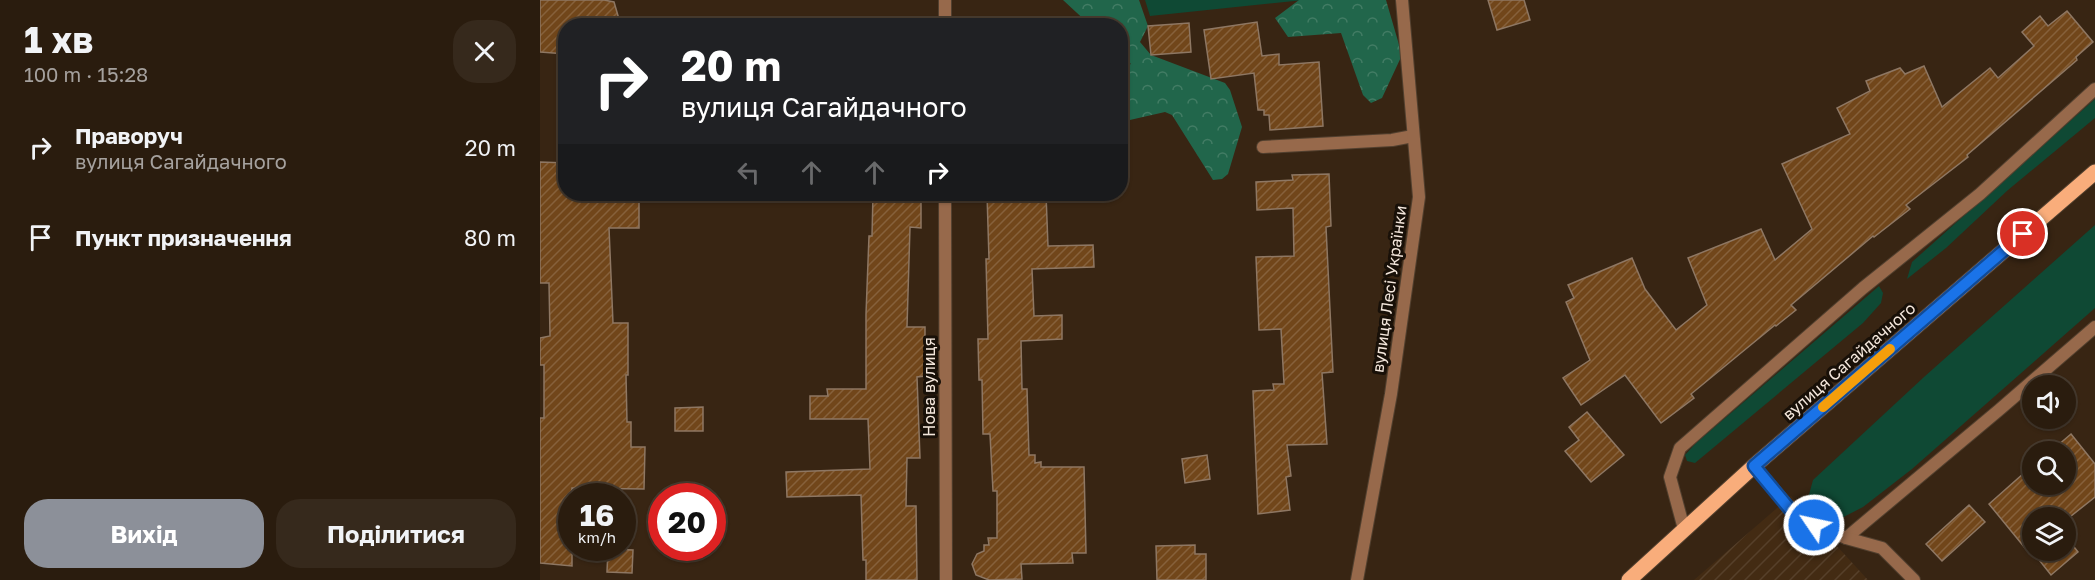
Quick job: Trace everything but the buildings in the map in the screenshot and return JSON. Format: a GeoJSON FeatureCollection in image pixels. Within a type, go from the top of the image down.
{"type":"FeatureCollection","features":[{"type":"Feature","properties":{"kind":"main road","name":"вулиця Сагайдачного"},"geometry":{"type":"LineString","coordinates":[[1629,580],[1754,466],[2095,172]]}},
{"type":"Feature","properties":{"kind":"street"},"geometry":{"type":"LineString","coordinates":[[945,0],[945,18]]}},
{"type":"Feature","properties":{"kind":"street","name":"вулиця Лесі Українки"},"geometry":{"type":"LineString","coordinates":[[1357,580],[1391,394],[1419,197],[1402,0]]}},
{"type":"Feature","properties":{"kind":"street"},"geometry":{"type":"LineString","coordinates":[[1684,529],[1670,477],[1680,448],[1863,288],[1980,194],[2095,89]]}},
{"type":"Feature","properties":{"kind":"street"},"geometry":{"type":"LineString","coordinates":[[1263,147],[1392,140],[1413,136]]}},
{"type":"Feature","properties":{"kind":"street","name":"Нова вулиця"},"geometry":{"type":"LineString","coordinates":[[945,201],[946,580]]}},
{"type":"Feature","properties":{"kind":"street"},"geometry":{"type":"LineString","coordinates":[[1846,538],[2095,327]]}},
{"type":"Feature","properties":{"kind":"street"},"geometry":{"type":"LineString","coordinates":[[1754,466],[1798,519],[1846,538],[1882,548],[1914,580]]}},
{"type":"Feature","properties":{"kind":"shaded area"},"geometry":{"type":"Polygon","coordinates":[[[1791,496],[1868,580],[1694,580],[1791,496]]]}},
{"type":"Feature","properties":{"kind":"green space"},"geometry":{"type":"Polygon","coordinates":[[[1063,0],[1139,0],[1148,26],[1140,42],[1151,55],[1225,83],[1230,90],[1242,127],[1228,174],[1222,179],[1213,180],[1172,115],[1165,112],[1128,120],[1128,65],[1131,64],[1128,61],[1128,18],[1082,18],[1063,0]]]}},
{"type":"Feature","properties":{"kind":"green space"},"geometry":{"type":"Polygon","coordinates":[[[1145,0],[1304,0],[1150,16],[1145,0]]]}},
{"type":"Feature","properties":{"kind":"green space"},"geometry":{"type":"Polygon","coordinates":[[[1299,0],[1386,0],[1402,55],[1382,98],[1371,103],[1363,95],[1341,33],[1288,37],[1275,18],[1299,0]]]}},
{"type":"Feature","properties":{"kind":"green space"},"geometry":{"type":"Polygon","coordinates":[[[2095,99],[2095,118],[2008,190],[1946,248],[1907,279],[1912,262],[2095,99]]]}},
{"type":"Feature","properties":{"kind":"green space"},"geometry":{"type":"Polygon","coordinates":[[[2095,225],[2095,308],[1912,469],[1863,507],[1834,522],[1815,516],[1807,502],[1813,480],[1924,377],[2095,225]]]}},
{"type":"Feature","properties":{"kind":"green space"},"geometry":{"type":"Polygon","coordinates":[[[1879,286],[1883,293],[1881,303],[1863,323],[1695,463],[1687,461],[1685,455],[1696,443],[1879,286]]]}},
{"type":"Feature","properties":{"kind":"slow traffic"},"geometry":{"type":"LineString","coordinates":[[1823,407],[1890,349]]}},
{"type":"Feature","properties":{"kind":"route"},"geometry":{"type":"LineString","coordinates":[[1814,525],[1798,519],[1754,466],[2023,234]]}}]}
